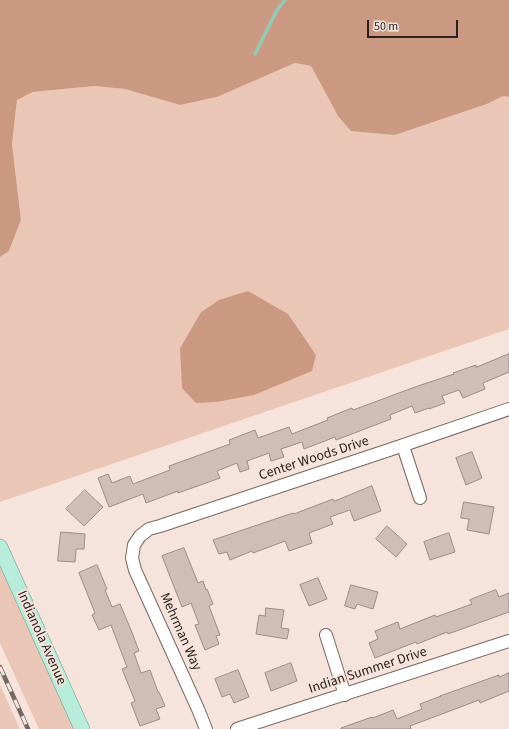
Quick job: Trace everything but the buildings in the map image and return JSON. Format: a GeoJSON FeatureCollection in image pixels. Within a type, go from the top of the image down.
{"type":"FeatureCollection","features":[{"type":"Feature","properties":{"kind":"main road","name":"Indianola Avenue"},"geometry":{"type":"LineString","coordinates":[[0,547],[82,729]]}},
{"type":"Feature","properties":{"kind":"street","name":"Center Woods Drive"},"geometry":{"type":"LineString","coordinates":[[134,545],[140,536],[149,529],[403,446],[509,409]]}},
{"type":"Feature","properties":{"kind":"street"},"geometry":{"type":"LineString","coordinates":[[403,446],[420,498]]}},
{"type":"Feature","properties":{"kind":"street","name":"Mehrman Way"},"geometry":{"type":"LineString","coordinates":[[134,545],[132,558],[135,570],[206,729]]}},
{"type":"Feature","properties":{"kind":"street"},"geometry":{"type":"LineString","coordinates":[[326,635],[345,694]]}},
{"type":"Feature","properties":{"kind":"street","name":"Indian Summer Drive"},"geometry":{"type":"LineString","coordinates":[[237,729],[509,641]]}},
{"type":"Feature","properties":{"kind":"shaded area"},"geometry":{"type":"Polygon","coordinates":[[[0,0],[509,0],[509,97],[503,96],[487,104],[395,135],[351,131],[338,116],[311,66],[295,63],[217,97],[180,105],[125,89],[94,86],[33,92],[17,100],[12,144],[21,220],[9,251],[0,257],[0,0]]]}},
{"type":"Feature","properties":{"kind":"shaded area"},"geometry":{"type":"Polygon","coordinates":[[[295,63],[311,66],[338,116],[395,135],[487,104],[503,96],[509,97],[509,329],[0,502],[0,257],[9,251],[21,220],[12,144],[17,100],[33,92],[94,86],[125,89],[180,105],[217,97],[295,63]],[[219,300],[201,312],[180,348],[219,300]]]}},
{"type":"Feature","properties":{"kind":"shaded area"},"geometry":{"type":"Polygon","coordinates":[[[248,291],[288,314],[316,355],[312,371],[254,395],[216,402],[196,403],[182,388],[180,348],[201,312],[219,300],[248,291]]]}},
{"type":"Feature","properties":{"kind":"shaded area"},"geometry":{"type":"Polygon","coordinates":[[[0,565],[74,729],[39,729],[0,643],[0,565]]]}},
{"type":"Feature","properties":{"kind":"shaded area"},"geometry":{"type":"Polygon","coordinates":[[[0,685],[20,729],[0,729],[0,685]]]}},
{"type":"Feature","properties":{"kind":"waterway"},"geometry":{"type":"LineString","coordinates":[[255,54],[277,10],[285,0]]}},
{"type":"Feature","properties":{"kind":"railway"},"geometry":{"type":"LineString","coordinates":[[0,667],[28,729]]}}]}
